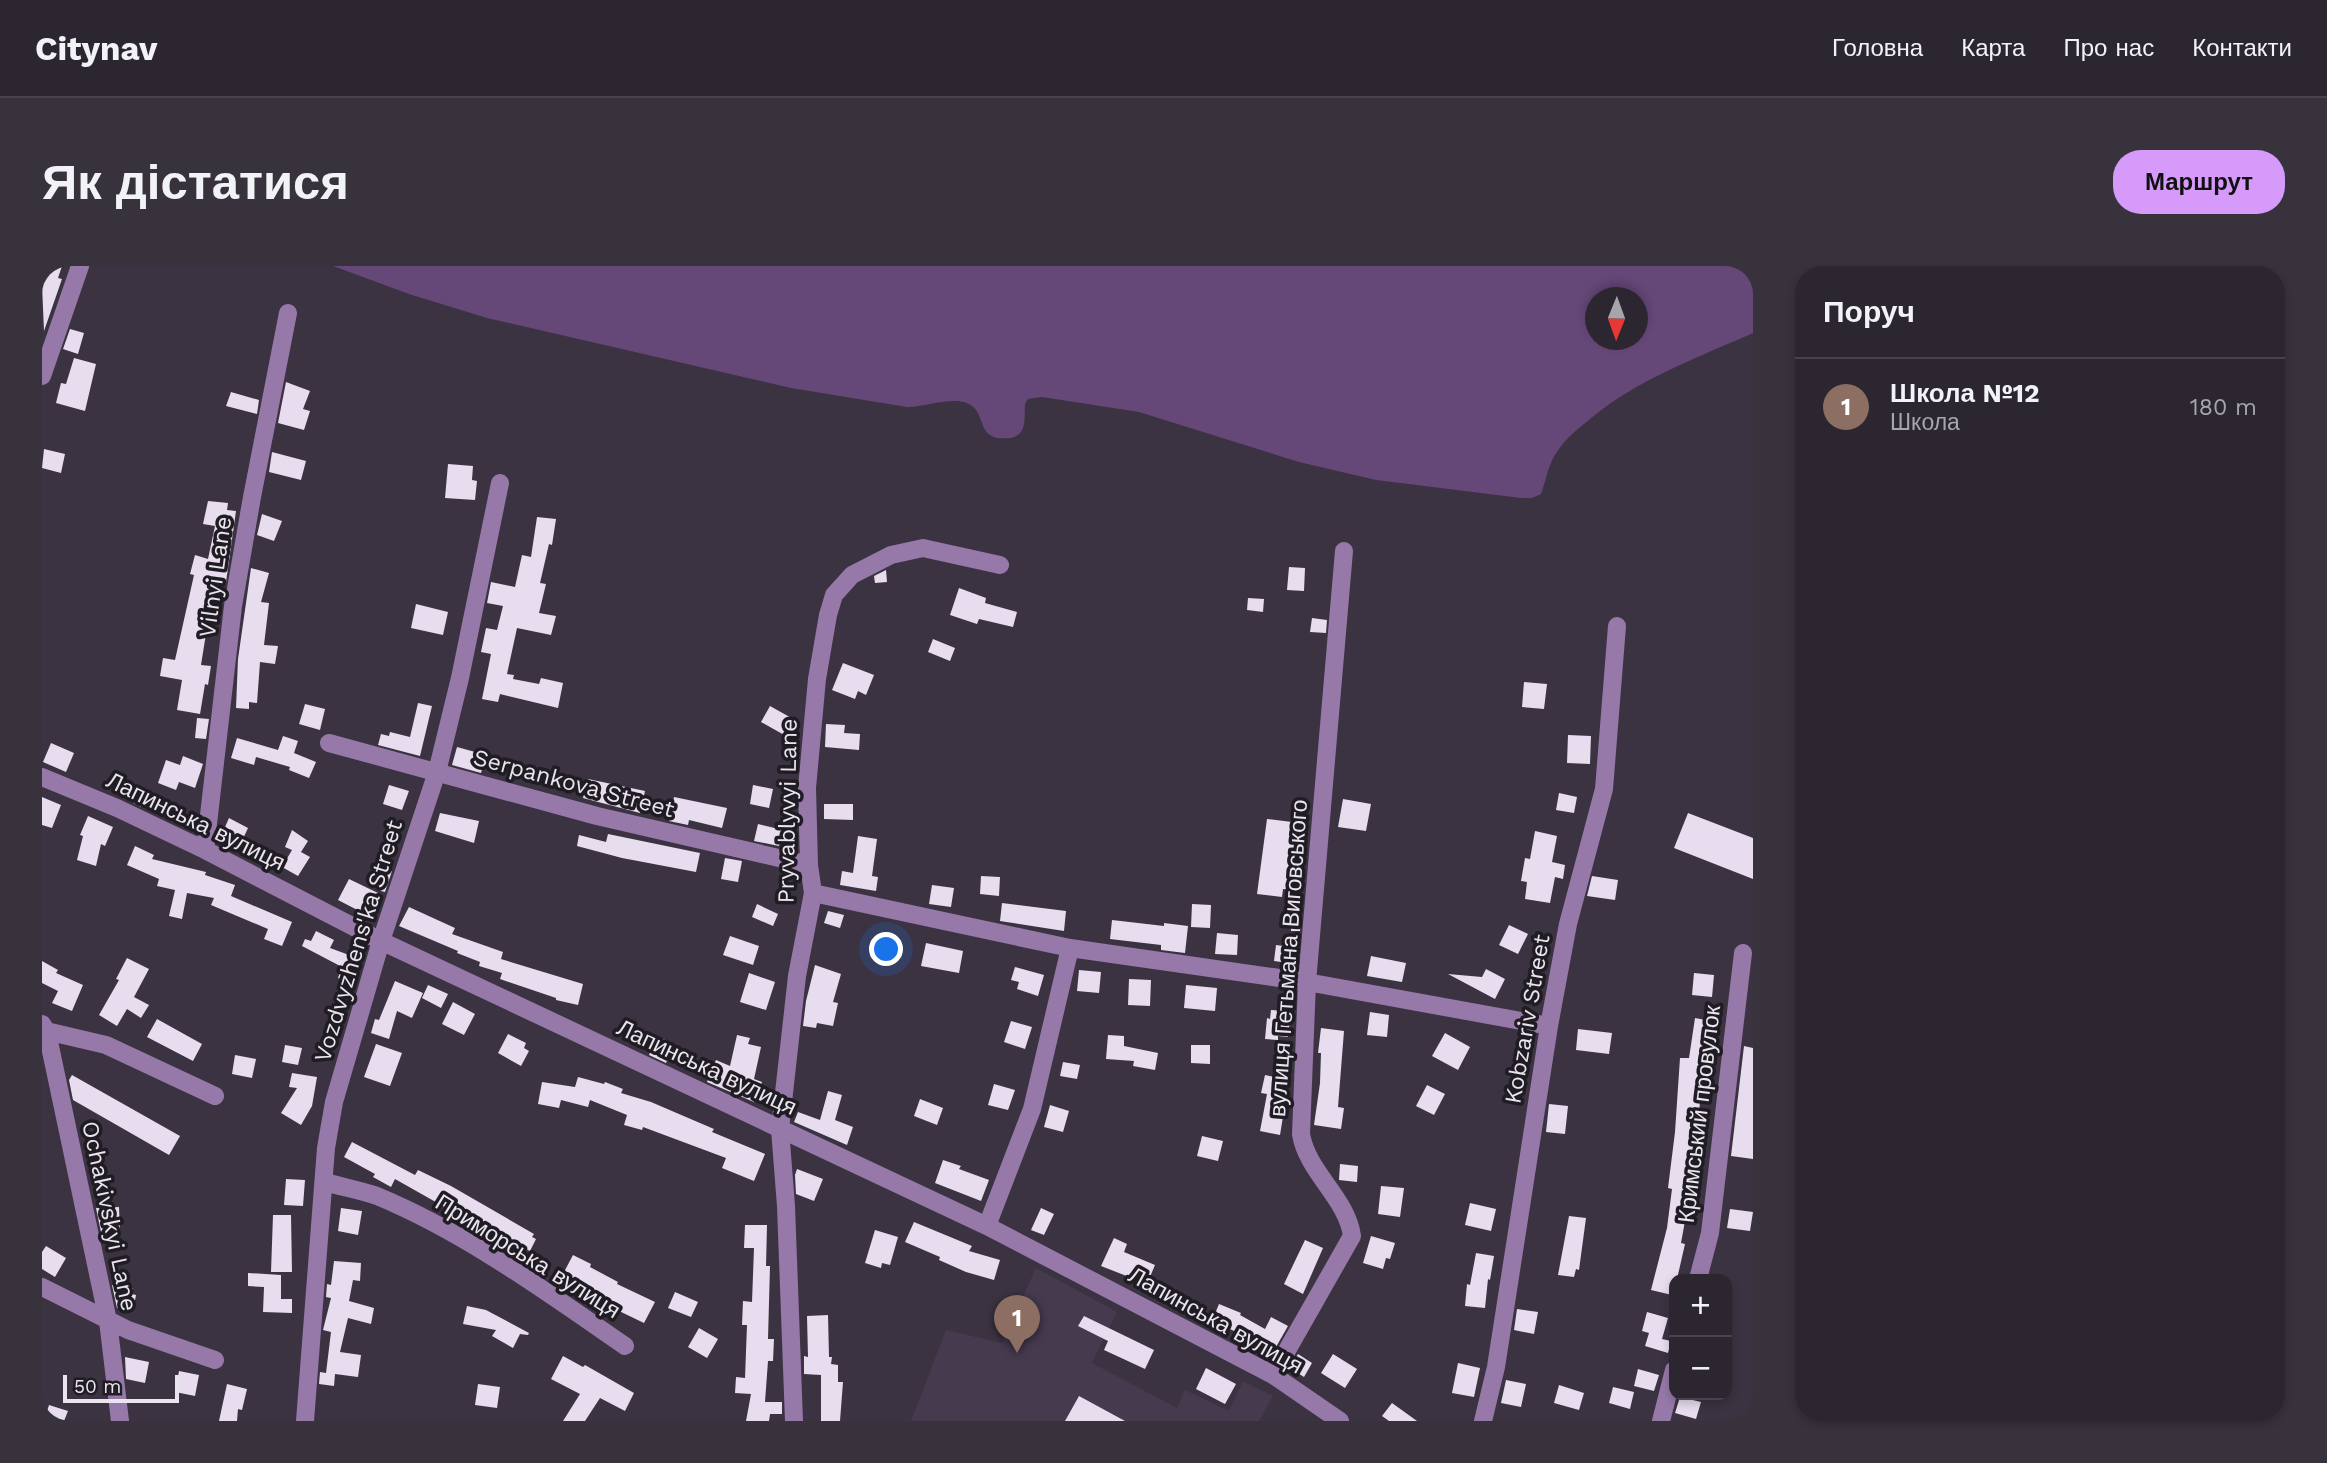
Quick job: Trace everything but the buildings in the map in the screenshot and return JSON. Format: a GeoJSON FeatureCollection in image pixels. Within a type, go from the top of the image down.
{"type":"FeatureCollection","features":[{"type":"Feature","properties":{"kind":"street"},"geometry":{"type":"LineString","coordinates":[[42,376],[80,266]]}},
{"type":"Feature","properties":{"kind":"street","name":"Vilnyi Lane"},"geometry":{"type":"LineString","coordinates":[[205,850],[233,606],[288,313]]}},
{"type":"Feature","properties":{"kind":"street","name":"Vozdvyzhens'ka Street"},"geometry":{"type":"LineString","coordinates":[[305,1421],[326,1148],[334,1102],[381,941],[437,772],[460,678],[500,483]]}},
{"type":"Feature","properties":{"kind":"street","name":"Pryvablyvyi Lane"},"geometry":{"type":"LineString","coordinates":[[793,1421],[786,1206],[780,1129],[797,976],[813,893],[809,865],[807,788],[809,748],[824,634],[834,595],[852,575],[891,555],[923,548],[1000,565]]}},
{"type":"Feature","properties":{"kind":"street","name":"вулиця Гетьмана Виговського"},"geometry":{"type":"LineString","coordinates":[[1273,1375],[1352,1236],[1349,1220],[1303,1145],[1301,1134],[1307,982],[1344,551]]}},
{"type":"Feature","properties":{"kind":"street","name":"Kobzariv Street"},"geometry":{"type":"LineString","coordinates":[[1483,1421],[1496,1367],[1549,1026],[1568,924],[1604,789],[1617,626]]}},
{"type":"Feature","properties":{"kind":"street","name":"Serpankova Street"},"geometry":{"type":"LineString","coordinates":[[329,743],[597,816],[809,865]]}},
{"type":"Feature","properties":{"kind":"street","name":"Лапинська вулиця"},"geometry":{"type":"LineString","coordinates":[[42,777],[117,808],[381,941],[987,1226],[1273,1375],[1340,1421]]}},
{"type":"Feature","properties":{"kind":"street"},"geometry":{"type":"LineString","coordinates":[[813,893],[1070,948],[1307,982],[1549,1026]]}},
{"type":"Feature","properties":{"kind":"street"},"geometry":{"type":"LineString","coordinates":[[987,1226],[1032,1109],[1070,948]]}},
{"type":"Feature","properties":{"kind":"street","name":"Кримський провулок"},"geometry":{"type":"LineString","coordinates":[[1699,1274],[1710,1233],[1743,953]]}},
{"type":"Feature","properties":{"kind":"street"},"geometry":{"type":"LineString","coordinates":[[44,1029],[106,1045],[215,1096]]}},
{"type":"Feature","properties":{"kind":"street","name":"Ochakivskyi Lane"},"geometry":{"type":"LineString","coordinates":[[44,1029],[108,1321],[120,1421]]}},
{"type":"Feature","properties":{"kind":"street","name":"Приморська вулиця"},"geometry":{"type":"LineString","coordinates":[[325,1182],[374,1195],[458,1236],[514,1270],[625,1346]]}},
{"type":"Feature","properties":{"kind":"street"},"geometry":{"type":"LineString","coordinates":[[42,1287],[108,1321],[215,1360]]}},
{"type":"Feature","properties":{"kind":"street"},"geometry":{"type":"LineString","coordinates":[[1661,1421],[1669,1390]]}},
{"type":"Feature","properties":{"kind":"shaded area"},"geometry":{"type":"Polygon","coordinates":[[[333,266],[1753,266],[1753,333],[1668,370],[1608,405],[1577,429],[1562,445],[1552,460],[1541,494],[1532,498],[1376,480],[1299,462],[1139,412],[1042,397],[1028,399],[1025,404],[1024,426],[1019,434],[1015,437],[998,438],[986,431],[973,407],[960,401],[907,407],[791,388],[487,318],[409,294],[333,266]]]}},
{"type":"Feature","properties":{"kind":"shaded area"},"geometry":{"type":"Polygon","coordinates":[[[1036,1268],[1117,1312],[1092,1363],[1177,1408],[1185,1390],[1229,1411],[1243,1381],[1273,1396],[1259,1421],[911,1421],[946,1330],[1002,1343],[1036,1268]]]}},
{"type":"Feature","properties":{"kind":"place","name":"Школа №12"},"geometry":{"type":"Point","coordinates":[1017,1353]}}]}
